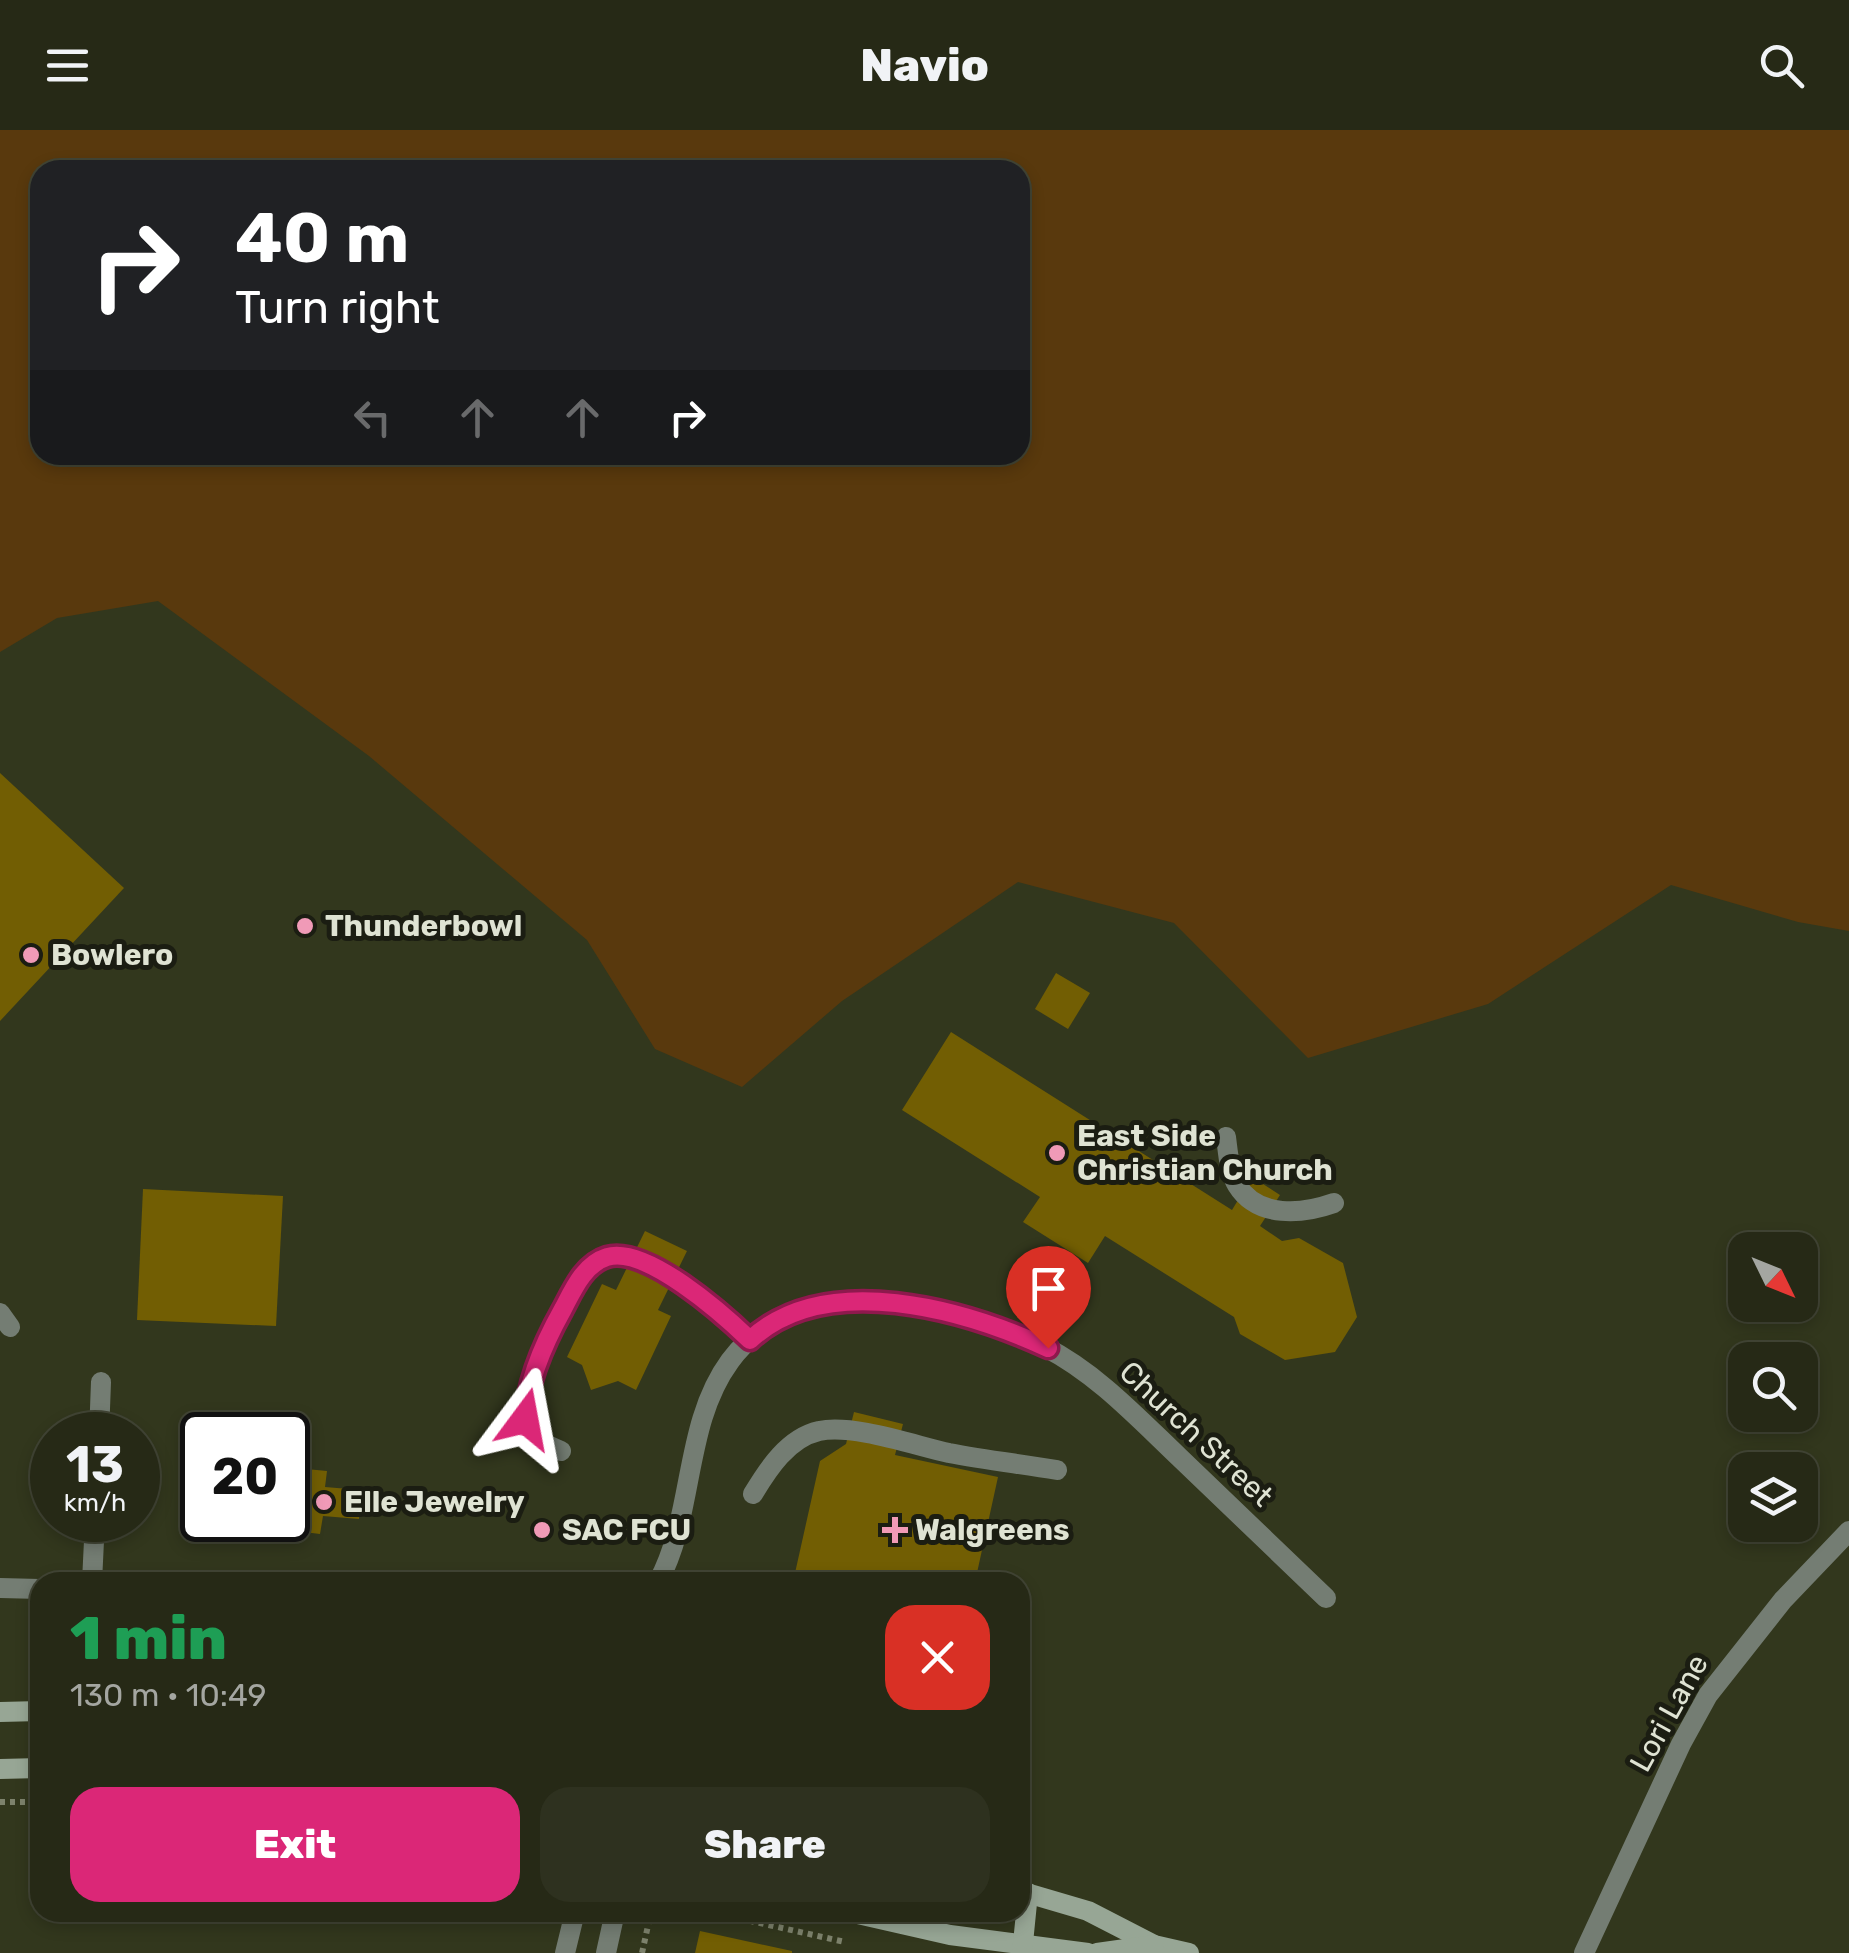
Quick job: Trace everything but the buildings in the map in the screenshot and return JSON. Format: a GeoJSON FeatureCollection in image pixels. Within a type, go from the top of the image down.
{"type":"FeatureCollection","features":[{"type":"Feature","properties":{"kind":"main road"},"geometry":{"type":"LineString","coordinates":[[0,1712],[30,1712]]}},
{"type":"Feature","properties":{"kind":"main road"},"geometry":{"type":"LineString","coordinates":[[0,1770],[30,1768]]}},
{"type":"Feature","properties":{"kind":"main road"},"geometry":{"type":"LineString","coordinates":[[1030,1894],[1088,1911],[1154,1945],[1189,1953]]}},
{"type":"Feature","properties":{"kind":"main road"},"geometry":{"type":"LineString","coordinates":[[892,1922],[1021,1949],[1088,1953]]}},
{"type":"Feature","properties":{"kind":"main road"},"geometry":{"type":"LineString","coordinates":[[1021,1949],[1022,1922]]}},
{"type":"Feature","properties":{"kind":"main road"},"geometry":{"type":"LineString","coordinates":[[1097,1953],[1154,1945]]}},
{"type":"Feature","properties":{"kind":"street"},"geometry":{"type":"LineString","coordinates":[[1226,1137],[1237,1186],[1256,1203],[1283,1212],[1307,1212],[1334,1203]]}},
{"type":"Feature","properties":{"kind":"street"},"geometry":{"type":"LineString","coordinates":[[561,1451],[543,1444],[531,1433],[525,1419],[526,1397],[556,1322],[581,1277],[594,1263],[609,1256],[625,1256],[682,1282],[716,1306],[750,1340]]}},
{"type":"Feature","properties":{"kind":"street","name":"Church Street"},"geometry":{"type":"LineString","coordinates":[[662,1572],[674,1546],[705,1413],[731,1359],[750,1340],[797,1310],[841,1300],[954,1314],[1048,1348],[1116,1397],[1326,1598]]}},
{"type":"Feature","properties":{"kind":"street"},"geometry":{"type":"LineString","coordinates":[[100,1412],[101,1382]]}},
{"type":"Feature","properties":{"kind":"street"},"geometry":{"type":"LineString","coordinates":[[754,1494],[766,1472],[799,1439],[840,1430],[1057,1470]]}},
{"type":"Feature","properties":{"kind":"street","name":"Lori Lane"},"geometry":{"type":"LineString","coordinates":[[1584,1953],[1681,1744],[1708,1695],[1783,1600],[1849,1530]]}},
{"type":"Feature","properties":{"kind":"street"},"geometry":{"type":"LineString","coordinates":[[92,1572],[94,1542]]}},
{"type":"Feature","properties":{"kind":"street"},"geometry":{"type":"LineString","coordinates":[[0,1588],[30,1589]]}},
{"type":"Feature","properties":{"kind":"street"},"geometry":{"type":"LineString","coordinates":[[565,1953],[572,1922]]}},
{"type":"Feature","properties":{"kind":"street"},"geometry":{"type":"LineString","coordinates":[[606,1953],[613,1922]]}},
{"type":"Feature","properties":{"kind":"path"},"geometry":{"type":"LineString","coordinates":[[0,1802],[30,1802]]}},
{"type":"Feature","properties":{"kind":"path"},"geometry":{"type":"LineString","coordinates":[[642,1953],[649,1922]]}},
{"type":"Feature","properties":{"kind":"path"},"geometry":{"type":"LineString","coordinates":[[754,1922],[856,1945]]}},
{"type":"Feature","properties":{"kind":"shaded area"},"geometry":{"type":"Polygon","coordinates":[[[0,130],[1849,130],[1849,931],[1798,922],[1671,885],[1488,1004],[1308,1058],[1174,923],[1018,882],[842,1001],[742,1087],[655,1049],[587,940],[369,756],[158,601],[57,618],[0,652],[0,130]]]}},
{"type":"Feature","properties":{"kind":"place","name":"Thunderbowl"},"geometry":{"type":"Point","coordinates":[305,926]}},
{"type":"Feature","properties":{"kind":"place","name":"Bowlero"},"geometry":{"type":"Point","coordinates":[31,955]}},
{"type":"Feature","properties":{"kind":"place","name":"East Side Christian Church"},"geometry":{"type":"Point","coordinates":[1057,1153]}},
{"type":"Feature","properties":{"kind":"place","name":"Elle Jewelry"},"geometry":{"type":"Point","coordinates":[324,1502]}},
{"type":"Feature","properties":{"kind":"place","name":"SAC FCU"},"geometry":{"type":"Point","coordinates":[542,1530]}},
{"type":"Feature","properties":{"kind":"place","name":"Walgreens"},"geometry":{"type":"Point","coordinates":[895,1530]}},
{"type":"Feature","properties":{"kind":"route"},"geometry":{"type":"LineString","coordinates":[[525,1419],[526,1397],[556,1322],[581,1277],[594,1263],[609,1256],[625,1256],[682,1282],[716,1306],[750,1340],[797,1310],[841,1300],[954,1314],[1048,1348]]}}]}
